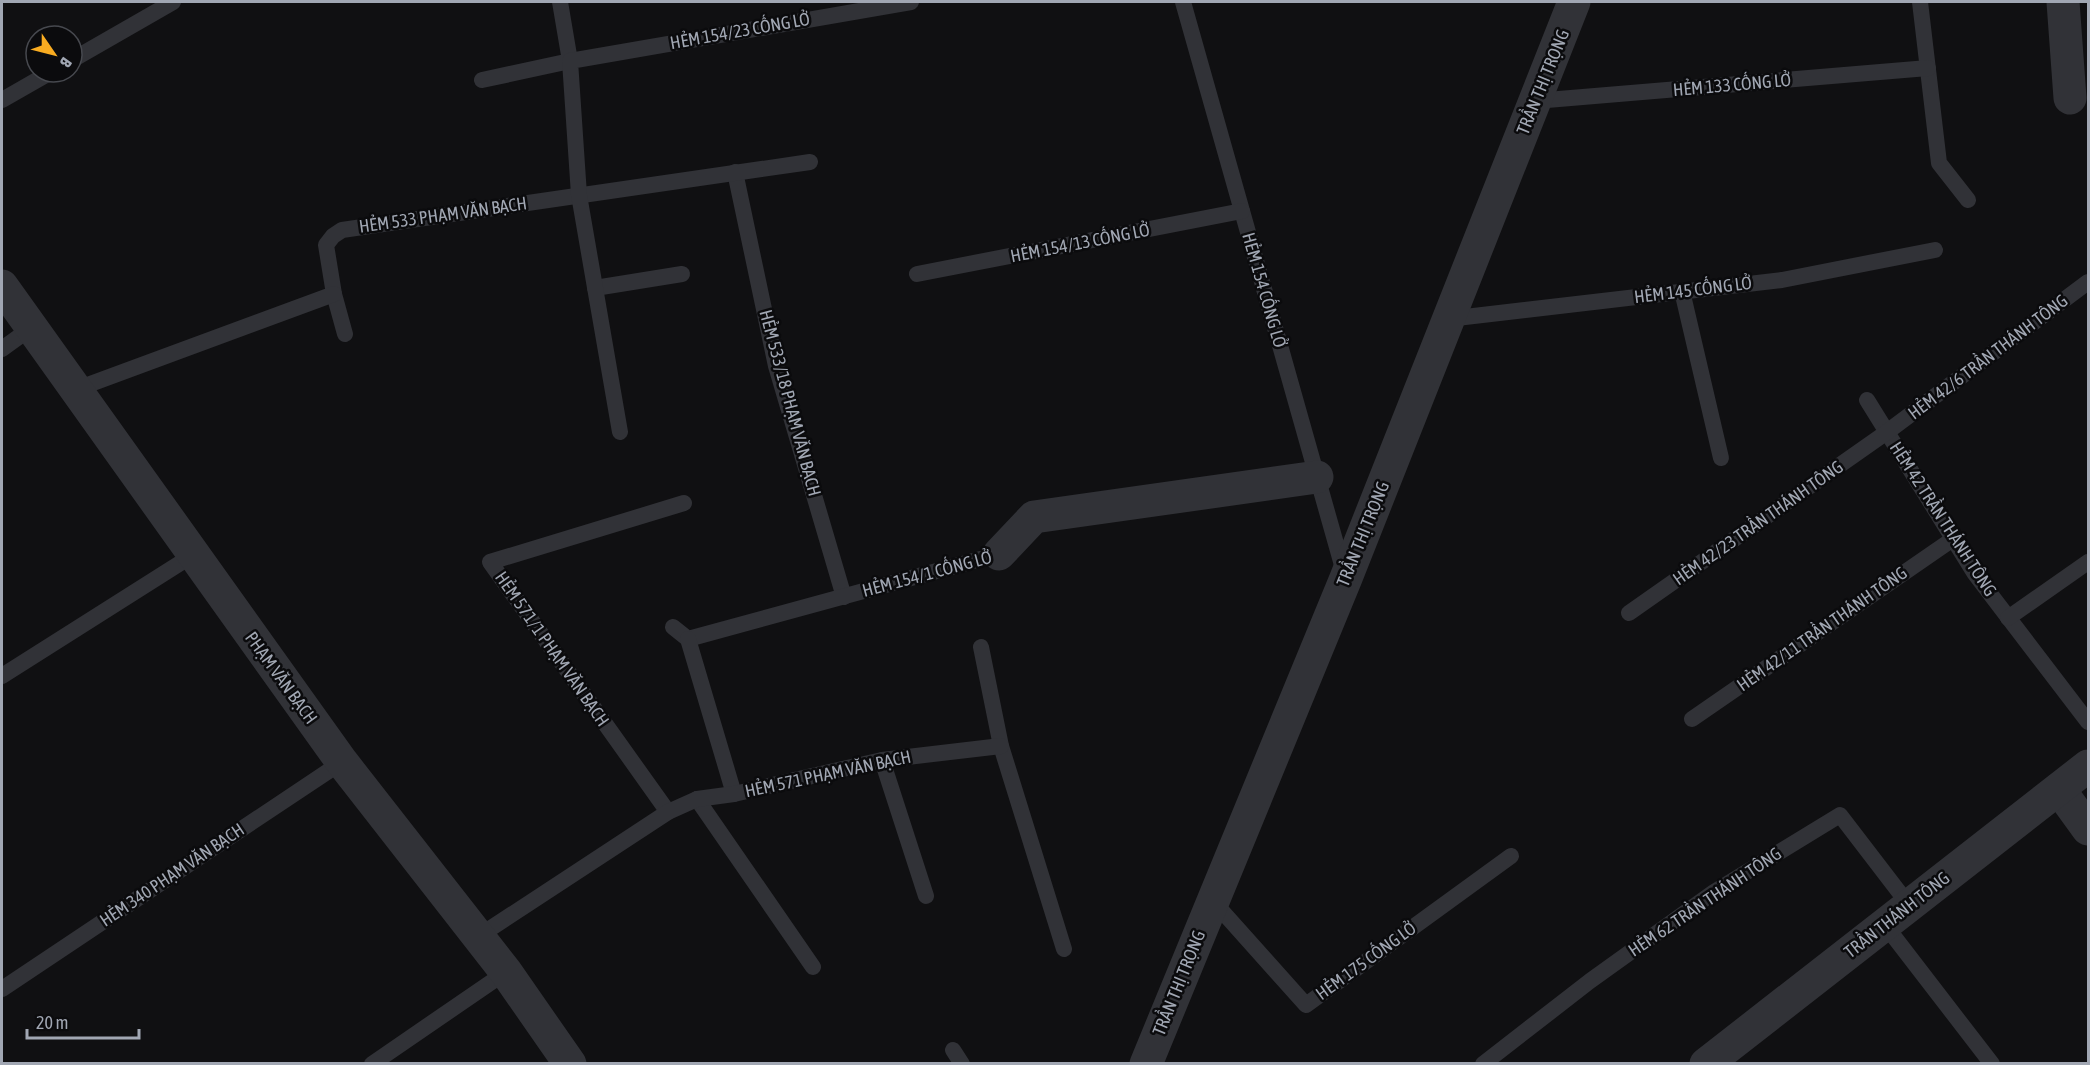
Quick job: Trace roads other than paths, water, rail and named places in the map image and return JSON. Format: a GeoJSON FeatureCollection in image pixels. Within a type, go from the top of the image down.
{"type":"FeatureCollection","features":[{"type":"Feature","properties":{"kind":"street","name":"TRẦN THỊ TRỌNG"},"geometry":{"type":"LineString","coordinates":[[1146,1064],[1346,578],[1575,2]]}},
{"type":"Feature","properties":{"kind":"street"},"geometry":{"type":"LineString","coordinates":[[2063,2],[2070,99]]}},
{"type":"Feature","properties":{"kind":"street","name":"PHẠM VĂN BẠCH"},"geometry":{"type":"LineString","coordinates":[[2,286],[342,762],[479,936],[570,1064]]}},
{"type":"Feature","properties":{"kind":"street","name":"HẺM 154/1 CỐNG LỞ"},"geometry":{"type":"LineString","coordinates":[[999,554],[1034,517],[1317,477]]}},
{"type":"Feature","properties":{"kind":"street","name":"TRẦN THÁNH TÔNG"},"geometry":{"type":"LineString","coordinates":[[1723,1058],[1897,915],[2088,766]]}},
{"type":"Feature","properties":{"kind":"street"},"geometry":{"type":"LineString","coordinates":[[2059,789],[2088,829]]}},
{"type":"Feature","properties":{"kind":"lane"},"geometry":{"type":"LineString","coordinates":[[84,53],[173,2]]}},
{"type":"Feature","properties":{"kind":"lane"},"geometry":{"type":"LineString","coordinates":[[560,2],[570,61],[579,195],[620,432]]}},
{"type":"Feature","properties":{"kind":"lane","name":"HẺM 154/23 CỐNG LỞ"},"geometry":{"type":"LineString","coordinates":[[482,80],[570,61],[911,2]]}},
{"type":"Feature","properties":{"kind":"lane","name":"HẺM 154 CỐNG LỞ"},"geometry":{"type":"LineString","coordinates":[[1183,2],[1346,578]]}},
{"type":"Feature","properties":{"kind":"lane"},"geometry":{"type":"LineString","coordinates":[[1920,2],[1939,163],[1968,200]]}},
{"type":"Feature","properties":{"kind":"lane","name":"HẺM 133 CỐNG LỞ"},"geometry":{"type":"LineString","coordinates":[[1535,101],[1928,68]]}},
{"type":"Feature","properties":{"kind":"lane"},"geometry":{"type":"LineString","coordinates":[[2,100],[30,84]]}},
{"type":"Feature","properties":{"kind":"lane","name":"HẺM 533 PHẠM VĂN BẠCH"},"geometry":{"type":"LineString","coordinates":[[345,334],[334,294],[326,245],[342,230],[810,162]]}},
{"type":"Feature","properties":{"kind":"lane","name":"HẺM 533/18 PHẠM VĂN BẠCH"},"geometry":{"type":"LineString","coordinates":[[735,172],[776,366],[844,597]]}},
{"type":"Feature","properties":{"kind":"lane","name":"HẺM 154/13 CỐNG LỞ"},"geometry":{"type":"LineString","coordinates":[[917,274],[1242,211]]}},
{"type":"Feature","properties":{"kind":"lane","name":"HẺM 145 CỐNG LỞ"},"geometry":{"type":"LineString","coordinates":[[1448,319],[1782,280],[1935,250]]}},
{"type":"Feature","properties":{"kind":"lane"},"geometry":{"type":"LineString","coordinates":[[595,288],[682,274]]}},
{"type":"Feature","properties":{"kind":"lane","name":"HẺM 42/6 TRẦN THÁNH TÔNG"},"geometry":{"type":"LineString","coordinates":[[1887,432],[2088,282]]}},
{"type":"Feature","properties":{"kind":"lane"},"geometry":{"type":"LineString","coordinates":[[1682,291],[1721,458]]}},
{"type":"Feature","properties":{"kind":"lane"},"geometry":{"type":"LineString","coordinates":[[75,390],[334,294]]}},
{"type":"Feature","properties":{"kind":"lane"},"geometry":{"type":"LineString","coordinates":[[2,349],[31,328]]}},
{"type":"Feature","properties":{"kind":"lane","name":"HẺM 42 TRẦN THÁNH TÔNG"},"geometry":{"type":"LineString","coordinates":[[1867,400],[1975,574],[2088,722]]}},
{"type":"Feature","properties":{"kind":"lane","name":"HẺM 42/23 TRẦN THÁNH TÔNG"},"geometry":{"type":"LineString","coordinates":[[1629,613],[1887,432]]}},
{"type":"Feature","properties":{"kind":"lane","name":"HẺM 571/1 PHẠM VĂN BẠCH"},"geometry":{"type":"LineString","coordinates":[[668,812],[490,562],[684,503]]}},
{"type":"Feature","properties":{"kind":"lane","name":"HẺM 42/11 TRẦN THÁNH TÔNG"},"geometry":{"type":"LineString","coordinates":[[1692,719],[1953,539]]}},
{"type":"Feature","properties":{"kind":"lane","name":"HẺM 154/1 CỐNG LỞ"},"geometry":{"type":"LineString","coordinates":[[688,639],[999,554]]}},
{"type":"Feature","properties":{"kind":"lane"},"geometry":{"type":"LineString","coordinates":[[2,676],[193,555]]}},
{"type":"Feature","properties":{"kind":"lane"},"geometry":{"type":"LineString","coordinates":[[2008,618],[2088,562]]}},
{"type":"Feature","properties":{"kind":"lane"},"geometry":{"type":"LineString","coordinates":[[673,627],[688,639]]}},
{"type":"Feature","properties":{"kind":"lane","name":"HẺM 571 PHẠM VĂN BẠCH"},"geometry":{"type":"LineString","coordinates":[[688,639],[734,794]]}},
{"type":"Feature","properties":{"kind":"lane"},"geometry":{"type":"LineString","coordinates":[[981,647],[1001,746],[1064,948]]}},
{"type":"Feature","properties":{"kind":"lane","name":"HẺM 571 PHẠM VĂN BẠCH"},"geometry":{"type":"LineString","coordinates":[[479,936],[668,812],[698,799],[734,794],[882,760],[1001,746]]}},
{"type":"Feature","properties":{"kind":"lane"},"geometry":{"type":"LineString","coordinates":[[882,760],[926,896]]}},
{"type":"Feature","properties":{"kind":"lane","name":"HẺM 340 PHẠM VĂN BẠCH"},"geometry":{"type":"LineString","coordinates":[[2,989],[342,762]]}},
{"type":"Feature","properties":{"kind":"lane"},"geometry":{"type":"LineString","coordinates":[[698,799],[813,967]]}},
{"type":"Feature","properties":{"kind":"lane","name":"HẺM 62 TRẦN THÁNH TÔNG"},"geometry":{"type":"LineString","coordinates":[[1483,1064],[1590,981],[1714,892],[1840,814],[1897,915]]}},
{"type":"Feature","properties":{"kind":"lane","name":"HẺM 175 CỐNG LỞ"},"geometry":{"type":"LineString","coordinates":[[1213,901],[1306,1005],[1511,856]]}},
{"type":"Feature","properties":{"kind":"lane"},"geometry":{"type":"LineString","coordinates":[[1897,915],[1992,1064]]}},
{"type":"Feature","properties":{"kind":"lane"},"geometry":{"type":"LineString","coordinates":[[372,1064],[506,972]]}}]}
